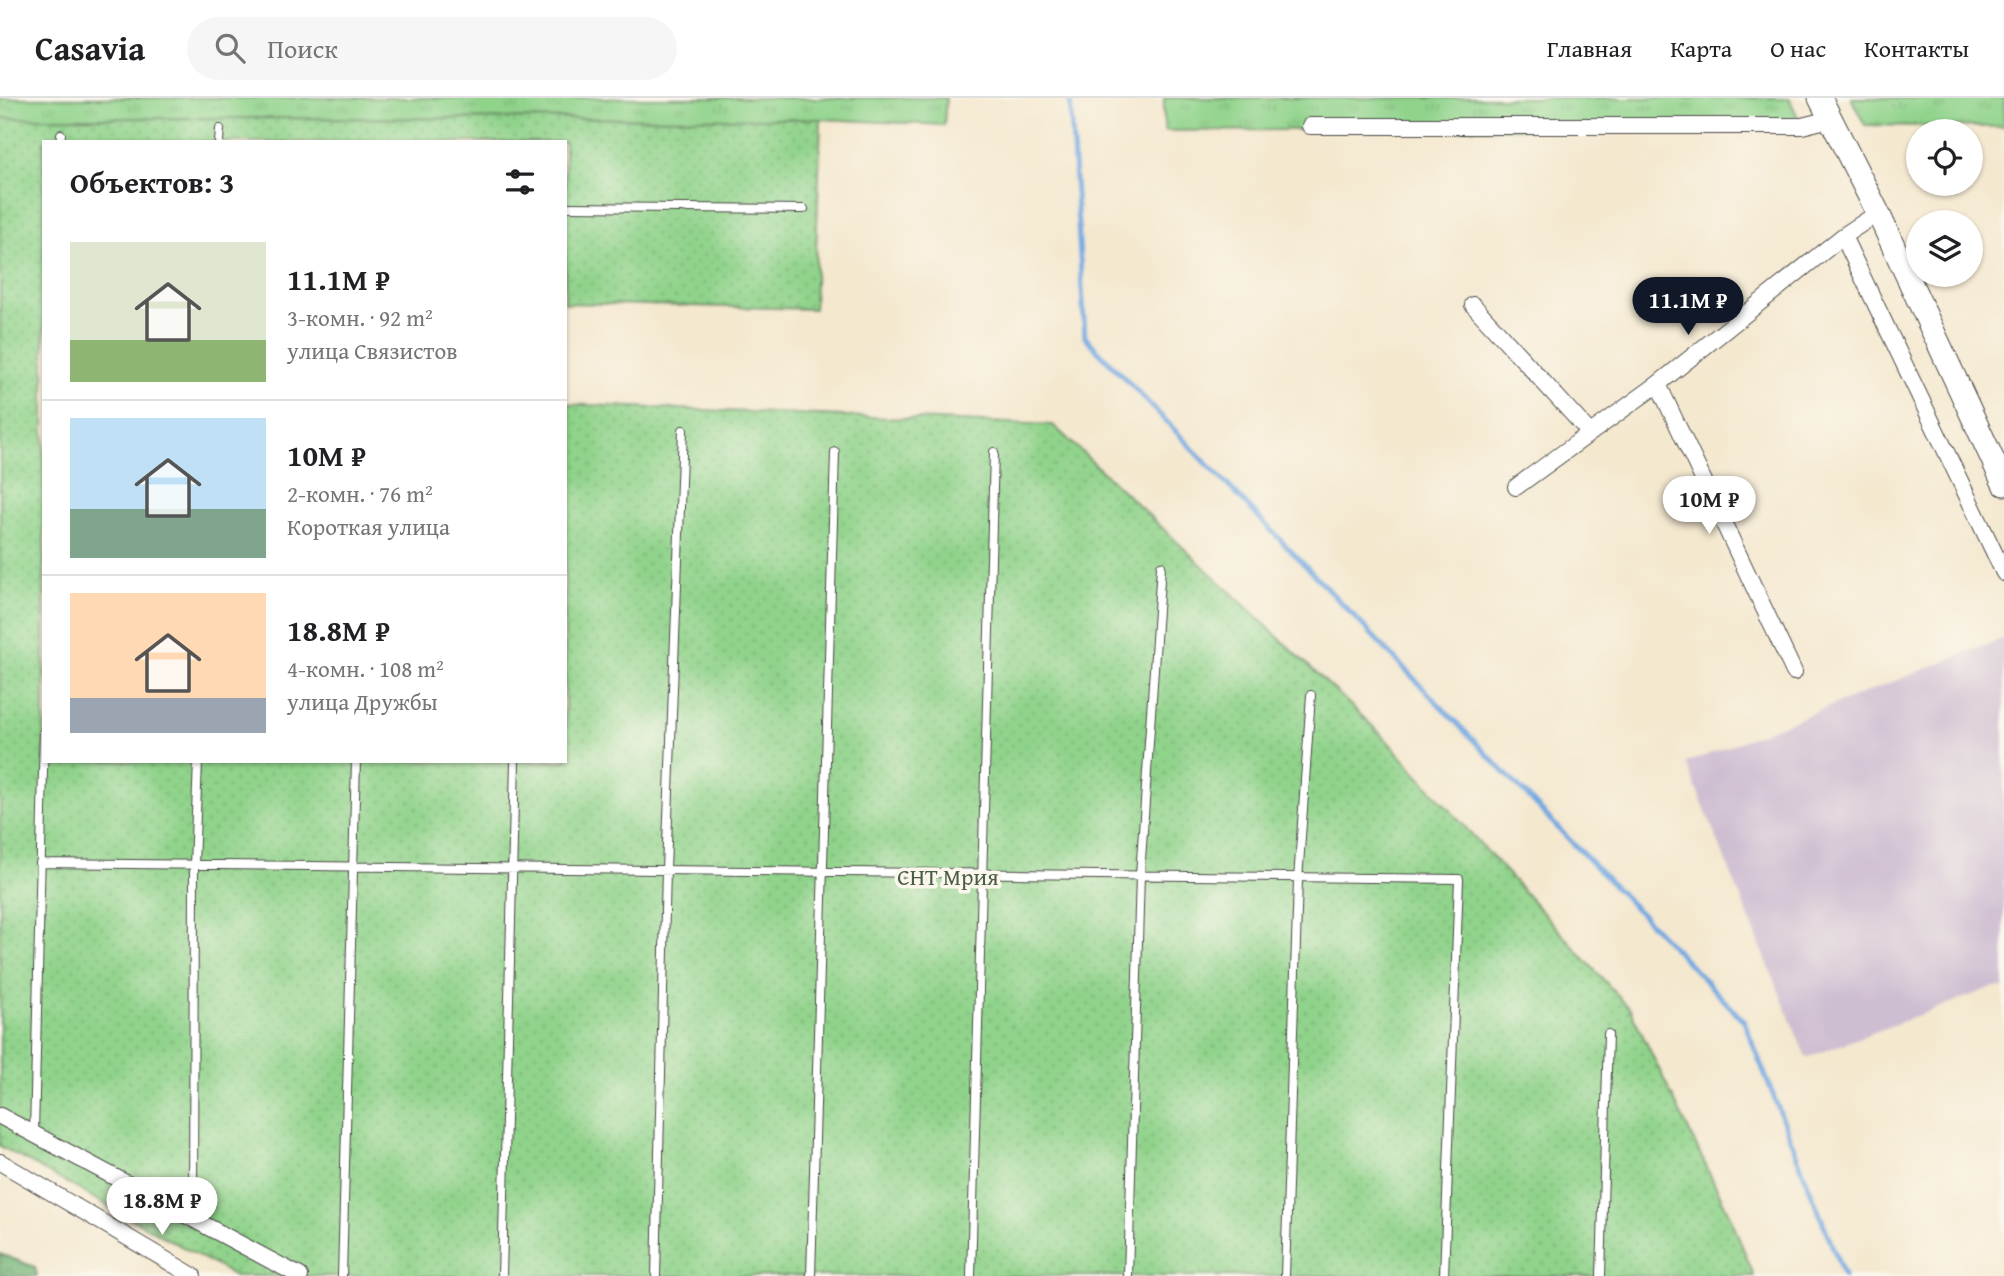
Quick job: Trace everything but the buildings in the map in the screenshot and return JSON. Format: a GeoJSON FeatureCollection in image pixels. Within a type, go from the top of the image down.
{"type":"FeatureCollection","features":[{"type":"Feature","properties":{"kind":"street"},"geometry":{"type":"LineString","coordinates":[[1820,98],[1878,213],[2004,484]]}},
{"type":"Feature","properties":{"kind":"street"},"geometry":{"type":"LineString","coordinates":[[1310,126],[1802,126],[1830,119]]}},
{"type":"Feature","properties":{"kind":"street"},"geometry":{"type":"LineString","coordinates":[[1516,487],[1658,384],[1843,236],[1878,213]]}},
{"type":"Feature","properties":{"kind":"street"},"geometry":{"type":"LineString","coordinates":[[1843,236],[2004,573]]}},
{"type":"Feature","properties":{"kind":"street"},"geometry":{"type":"LineString","coordinates":[[1473,305],[1590,433]]}},
{"type":"Feature","properties":{"kind":"street"},"geometry":{"type":"LineString","coordinates":[[1658,384],[1794,672]]}},
{"type":"Feature","properties":{"kind":"street"},"geometry":{"type":"LineString","coordinates":[[0,1116],[300,1276]]}},
{"type":"Feature","properties":{"kind":"street"},"geometry":{"type":"LineString","coordinates":[[0,1162],[194,1276]]}},
{"type":"Feature","properties":{"kind":"lane"},"geometry":{"type":"LineString","coordinates":[[219,140],[220,129]]}},
{"type":"Feature","properties":{"kind":"lane"},"geometry":{"type":"LineString","coordinates":[[567,207],[804,209]]}},
{"type":"Feature","properties":{"kind":"lane"},"geometry":{"type":"LineString","coordinates":[[656,1276],[666,870],[683,430]]}},
{"type":"Feature","properties":{"kind":"lane"},"geometry":{"type":"LineString","coordinates":[[811,1276],[835,452]]}},
{"type":"Feature","properties":{"kind":"lane"},"geometry":{"type":"LineString","coordinates":[[971,1276],[994,452]]}},
{"type":"Feature","properties":{"kind":"lane"},"geometry":{"type":"LineString","coordinates":[[1128,1276],[1140,875],[1161,566]]}},
{"type":"Feature","properties":{"kind":"lane"},"geometry":{"type":"LineString","coordinates":[[1285,1276],[1298,880],[1311,695]]}},
{"type":"Feature","properties":{"kind":"lane"},"geometry":{"type":"LineString","coordinates":[[34,1133],[43,763]]}},
{"type":"Feature","properties":{"kind":"lane"},"geometry":{"type":"LineString","coordinates":[[193,1219],[194,865],[198,763]]}},
{"type":"Feature","properties":{"kind":"lane"},"geometry":{"type":"LineString","coordinates":[[342,1276],[351,866],[356,763]]}},
{"type":"Feature","properties":{"kind":"lane"},"geometry":{"type":"LineString","coordinates":[[502,1276],[515,763]]}},
{"type":"Feature","properties":{"kind":"lane"},"geometry":{"type":"LineString","coordinates":[[40,863],[1140,875],[1298,880],[1459,879],[1444,1276]]}},
{"type":"Feature","properties":{"kind":"lane"},"geometry":{"type":"LineString","coordinates":[[1601,1276],[1608,1034]]}},
{"type":"Feature","properties":{"kind":"shaded area"},"geometry":{"type":"Polygon","coordinates":[[[2004,638],[2004,988],[1993,987],[1806,1058],[1686,763],[2004,638]]]}},
{"type":"Feature","properties":{"kind":"green space"},"geometry":{"type":"Polygon","coordinates":[[[0,98],[946,98],[944,125],[821,119],[0,118],[0,98]]]}},
{"type":"Feature","properties":{"kind":"green space"},"geometry":{"type":"Polygon","coordinates":[[[1164,98],[1789,98],[1802,126],[1164,131],[1164,98]]]}},
{"type":"Feature","properties":{"kind":"green space"},"geometry":{"type":"Polygon","coordinates":[[[1851,98],[2004,98],[2004,127],[1983,127],[1983,119],[1906,119],[1906,126],[1865,125],[1851,98]]]}},
{"type":"Feature","properties":{"kind":"green space","name":"СНТ Мрия"},"geometry":{"type":"Polygon","coordinates":[[[0,118],[821,119],[814,309],[567,303],[567,140],[42,140],[42,763],[567,763],[567,404],[1053,425],[1381,734],[1630,1009],[1731,1218],[1754,1276],[235,1276],[0,1146],[0,118]]]}},
{"type":"Feature","properties":{"kind":"green space"},"geometry":{"type":"Polygon","coordinates":[[[0,1254],[35,1267],[37,1276],[0,1276],[0,1254]]]}},
{"type":"Feature","properties":{"kind":"waterway"},"geometry":{"type":"LineString","coordinates":[[1070,98],[1085,337],[1744,1021],[1844,1276]]}}]}
